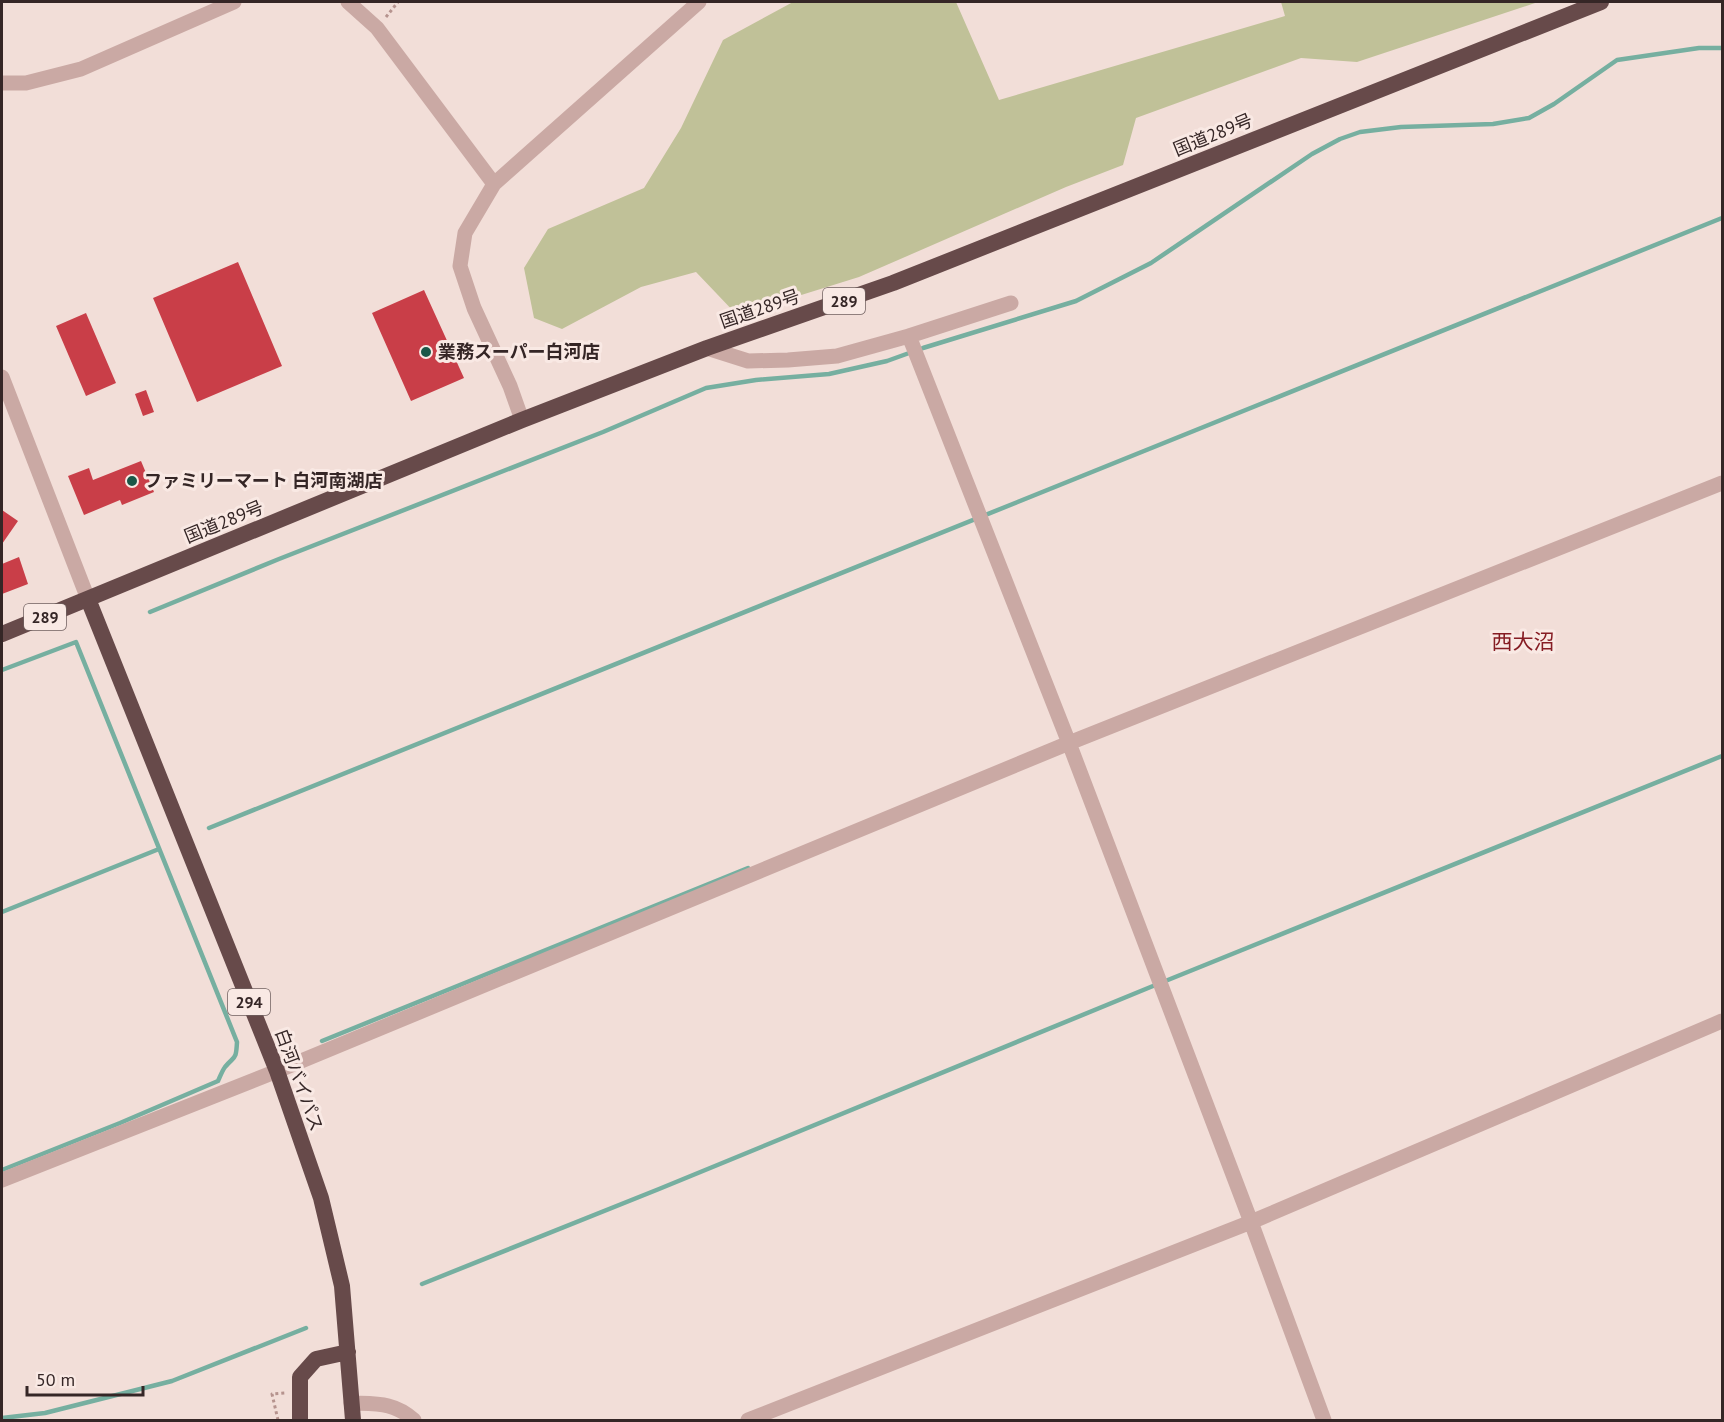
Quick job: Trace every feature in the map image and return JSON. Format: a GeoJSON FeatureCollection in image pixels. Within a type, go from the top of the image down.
{"type":"FeatureCollection","features":[{"type":"Feature","properties":{"kind":"highway","name":"国道289号"},"geometry":{"type":"LineString","coordinates":[[2,634],[522,420],[707,348],[893,284],[1601,2]]}},
{"type":"Feature","properties":{"kind":"highway","name":"白河バイパス"},"geometry":{"type":"LineString","coordinates":[[88,600],[277,1071],[321,1197],[342,1286],[353,1420]]}},
{"type":"Feature","properties":{"kind":"highway"},"geometry":{"type":"LineString","coordinates":[[300,1420],[300,1377],[316,1359],[348,1352]]}},
{"type":"Feature","properties":{"kind":"street"},"geometry":{"type":"LineString","coordinates":[[2,83],[26,83],[81,69],[234,2]]}},
{"type":"Feature","properties":{"kind":"street"},"geometry":{"type":"LineString","coordinates":[[348,2],[377,28],[494,184]]}},
{"type":"Feature","properties":{"kind":"street"},"geometry":{"type":"LineString","coordinates":[[522,420],[510,386],[474,308],[460,266],[465,233],[494,184],[699,2]]}},
{"type":"Feature","properties":{"kind":"street"},"geometry":{"type":"LineString","coordinates":[[707,348],[748,361],[837,356],[909,336],[1011,303]]}},
{"type":"Feature","properties":{"kind":"street"},"geometry":{"type":"LineString","coordinates":[[909,336],[1069,743],[1324,1420]]}},
{"type":"Feature","properties":{"kind":"street"},"geometry":{"type":"LineString","coordinates":[[2,377],[88,600]]}},
{"type":"Feature","properties":{"kind":"street"},"geometry":{"type":"LineString","coordinates":[[2,1180],[277,1071],[1069,743],[1722,483]]}},
{"type":"Feature","properties":{"kind":"street"},"geometry":{"type":"LineString","coordinates":[[748,1420],[1251,1222],[1722,1021]]}},
{"type":"Feature","properties":{"kind":"street"},"geometry":{"type":"LineString","coordinates":[[351,1402],[387,1404],[414,1420]]}},
{"type":"Feature","properties":{"kind":"path"},"geometry":{"type":"LineString","coordinates":[[377,28],[398,2]]}},
{"type":"Feature","properties":{"kind":"path"},"geometry":{"type":"LineString","coordinates":[[278,1420],[272,1394],[299,1393]]}},
{"type":"Feature","properties":{"kind":"green space"},"geometry":{"type":"Polygon","coordinates":[[[793,2],[956,2],[999,100],[1285,16],[1281,2],[1538,2],[1357,62],[1301,58],[1136,118],[1123,165],[1066,187],[859,277],[737,315],[696,272],[641,287],[562,329],[534,318],[524,268],[548,229],[644,188],[681,128],[723,40],[793,2]]]}},
{"type":"Feature","properties":{"kind":"building"},"geometry":{"type":"Polygon","coordinates":[[[238,262],[282,366],[197,402],[153,298],[238,262]]]}},
{"type":"Feature","properties":{"kind":"building"},"geometry":{"type":"Polygon","coordinates":[[[424,290],[464,378],[411,401],[372,313],[424,290]]]}},
{"type":"Feature","properties":{"kind":"building"},"geometry":{"type":"Polygon","coordinates":[[[86,313],[116,383],[86,396],[56,326],[86,313]]]}},
{"type":"Feature","properties":{"kind":"building"},"geometry":{"type":"Polygon","coordinates":[[[146,390],[154,412],[143,416],[135,394],[146,390]]]}},
{"type":"Feature","properties":{"kind":"building"},"geometry":{"type":"Polygon","coordinates":[[[141,461],[154,492],[122,505],[120,500],[84,515],[68,476],[89,468],[93,480],[141,461]]]}},
{"type":"Feature","properties":{"kind":"building"},"geometry":{"type":"Polygon","coordinates":[[[2,510],[18,521],[2,544],[2,510]]]}},
{"type":"Feature","properties":{"kind":"building"},"geometry":{"type":"Polygon","coordinates":[[[19,557],[28,584],[2,594],[2,564],[19,557]]]}},
{"type":"Feature","properties":{"kind":"waterway"},"geometry":{"type":"LineString","coordinates":[[150,612],[603,432],[706,388],[756,380],[829,374],[887,361],[1076,301],[1151,263],[1312,154],[1340,139],[1360,132],[1401,127],[1493,124],[1529,118],[1554,104],[1617,60],[1699,48],[1722,48]]}},
{"type":"Feature","properties":{"kind":"waterway"},"geometry":{"type":"LineString","coordinates":[[209,828],[1722,218]]}},
{"type":"Feature","properties":{"kind":"waterway"},"geometry":{"type":"LineString","coordinates":[[2,670],[76,642],[237,1042],[235,1055],[218,1081],[2,1170]]}},
{"type":"Feature","properties":{"kind":"waterway"},"geometry":{"type":"LineString","coordinates":[[422,1284],[1722,756]]}},
{"type":"Feature","properties":{"kind":"waterway"},"geometry":{"type":"LineString","coordinates":[[2,912],[159,849]]}},
{"type":"Feature","properties":{"kind":"waterway"},"geometry":{"type":"LineString","coordinates":[[322,1041],[748,868]]}},
{"type":"Feature","properties":{"kind":"waterway"},"geometry":{"type":"LineString","coordinates":[[2,1418],[45,1413],[172,1381],[306,1328]]}},
{"type":"Feature","properties":{"kind":"place","name":"業務スーパー白河店"},"geometry":{"type":"Point","coordinates":[426,352]}},
{"type":"Feature","properties":{"kind":"place","name":"ファミリーマート 白河南湖店"},"geometry":{"type":"Point","coordinates":[132,481]}},
{"type":"Feature","properties":{"kind":"district","name":"西大沼"},"geometry":{"type":"Point","coordinates":[1523,642]}}]}
